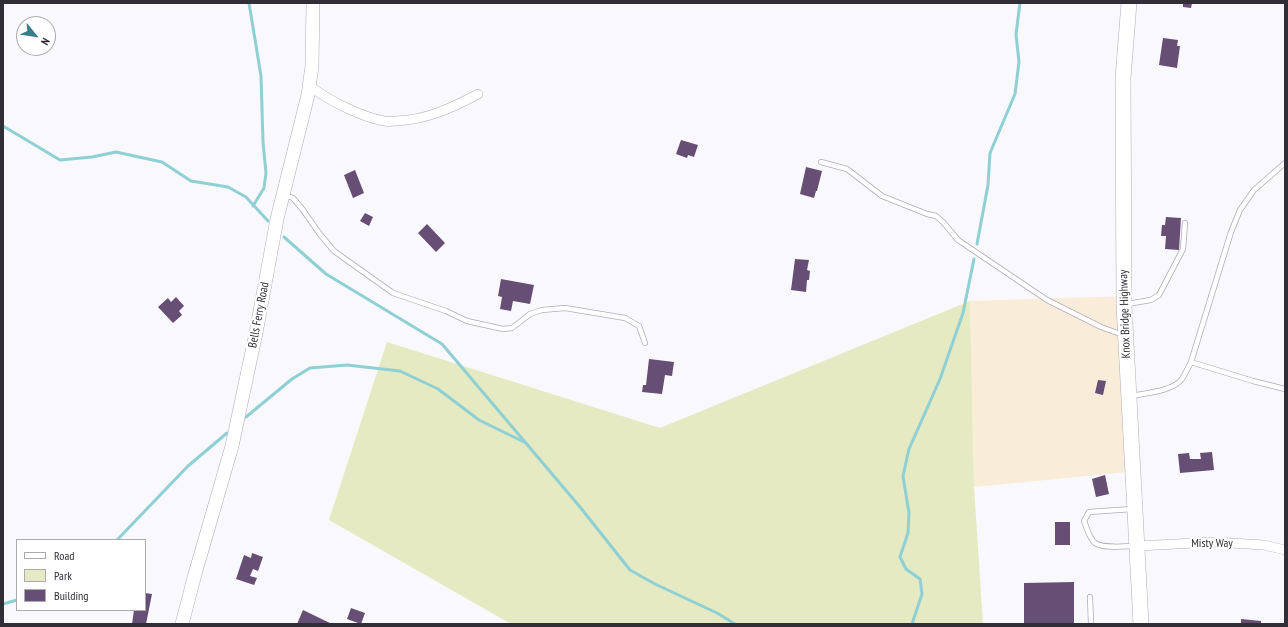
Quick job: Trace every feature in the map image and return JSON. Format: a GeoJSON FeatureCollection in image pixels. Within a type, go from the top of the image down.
{"type":"FeatureCollection","features":[{"type":"Feature","properties":{"kind":"main road","name":"Bells Ferry Road"},"geometry":{"type":"LineString","coordinates":[[182,624],[232,446],[256,333],[273,239],[309,88],[312,66],[313,3]]}},
{"type":"Feature","properties":{"kind":"main road","name":"Knox Bridge Highway"},"geometry":{"type":"LineString","coordinates":[[1129,3],[1123,78],[1124,305],[1142,624]]}},
{"type":"Feature","properties":{"kind":"street"},"geometry":{"type":"LineString","coordinates":[[309,88],[314,89],[353,111],[384,122],[408,121],[428,117],[478,94]]}},
{"type":"Feature","properties":{"kind":"street","name":"Misty Way"},"geometry":{"type":"LineString","coordinates":[[1138,546],[1214,542],[1264,545],[1285,550]]}},
{"type":"Feature","properties":{"kind":"lane"},"geometry":{"type":"LineString","coordinates":[[821,162],[847,169],[882,196],[908,207],[936,216],[958,240],[1047,300],[1101,327],[1125,335]]}},
{"type":"Feature","properties":{"kind":"lane"},"geometry":{"type":"LineString","coordinates":[[1129,396],[1164,389],[1181,380],[1191,362],[1231,232],[1240,210],[1254,190],[1285,163]]}},
{"type":"Feature","properties":{"kind":"lane"},"geometry":{"type":"LineString","coordinates":[[283,194],[293,198],[334,251],[393,293],[446,311],[467,321],[503,329],[512,328],[530,314],[542,310],[565,308],[624,318],[639,326],[645,343]]}},
{"type":"Feature","properties":{"kind":"lane"},"geometry":{"type":"LineString","coordinates":[[1124,305],[1151,300],[1159,295],[1183,248],[1185,223]]}},
{"type":"Feature","properties":{"kind":"lane"},"geometry":{"type":"LineString","coordinates":[[1191,362],[1253,381],[1285,388]]}},
{"type":"Feature","properties":{"kind":"lane"},"geometry":{"type":"LineString","coordinates":[[1135,508],[1089,512],[1084,521],[1088,533],[1096,543],[1110,547],[1138,546]]}},
{"type":"Feature","properties":{"kind":"lane"},"geometry":{"type":"LineString","coordinates":[[1090,597],[1091,624]]}},
{"type":"Feature","properties":{"kind":"shaded area"},"geometry":{"type":"Polygon","coordinates":[[[1128,296],[1138,471],[974,487],[970,301],[1128,296]]]}},
{"type":"Feature","properties":{"kind":"green space"},"geometry":{"type":"Polygon","coordinates":[[[970,301],[974,487],[983,624],[511,624],[329,520],[387,342],[660,428],[970,301]]]}},
{"type":"Feature","properties":{"kind":"building"},"geometry":{"type":"Polygon","coordinates":[[[1183,3],[1192,3],[1191,8],[1183,7],[1183,3]]]}},
{"type":"Feature","properties":{"kind":"building"},"geometry":{"type":"Polygon","coordinates":[[[1163,38],[1178,40],[1177,46],[1180,46],[1177,68],[1159,65],[1163,38]]]}},
{"type":"Feature","properties":{"kind":"building"},"geometry":{"type":"Polygon","coordinates":[[[681,140],[698,145],[694,157],[688,155],[687,158],[676,154],[681,140]]]}},
{"type":"Feature","properties":{"kind":"building"},"geometry":{"type":"Polygon","coordinates":[[[806,167],[822,171],[814,198],[800,194],[806,167]]]}},
{"type":"Feature","properties":{"kind":"building"},"geometry":{"type":"Polygon","coordinates":[[[355,170],[364,193],[353,198],[344,175],[355,170]]]}},
{"type":"Feature","properties":{"kind":"building"},"geometry":{"type":"Polygon","coordinates":[[[365,213],[373,217],[369,226],[360,221],[365,213]]]}},
{"type":"Feature","properties":{"kind":"building"},"geometry":{"type":"Polygon","coordinates":[[[1166,217],[1181,218],[1179,250],[1165,249],[1166,236],[1161,236],[1162,225],[1165,225],[1166,217]]]}},
{"type":"Feature","properties":{"kind":"building"},"geometry":{"type":"Polygon","coordinates":[[[427,224],[445,243],[436,252],[418,233],[427,224]]]}},
{"type":"Feature","properties":{"kind":"building"},"geometry":{"type":"Polygon","coordinates":[[[795,259],[809,260],[807,270],[810,271],[809,280],[807,280],[806,292],[791,290],[795,259]]]}},
{"type":"Feature","properties":{"kind":"building"},"geometry":{"type":"Polygon","coordinates":[[[501,279],[534,285],[530,304],[513,301],[511,311],[500,309],[502,297],[498,296],[501,279]]]}},
{"type":"Feature","properties":{"kind":"building"},"geometry":{"type":"Polygon","coordinates":[[[176,297],[184,306],[179,311],[182,315],[173,323],[158,307],[168,298],[171,302],[176,297]]]}},
{"type":"Feature","properties":{"kind":"building"},"geometry":{"type":"Polygon","coordinates":[[[649,359],[674,362],[672,376],[665,375],[662,394],[642,392],[643,385],[646,385],[649,359]]]}},
{"type":"Feature","properties":{"kind":"building"},"geometry":{"type":"Polygon","coordinates":[[[1098,380],[1106,381],[1103,395],[1095,393],[1098,380]]]}},
{"type":"Feature","properties":{"kind":"building"},"geometry":{"type":"Polygon","coordinates":[[[1212,452],[1214,470],[1180,473],[1178,454],[1189,453],[1190,459],[1201,459],[1200,453],[1212,452]]]}},
{"type":"Feature","properties":{"kind":"building"},"geometry":{"type":"Polygon","coordinates":[[[1105,475],[1109,494],[1096,497],[1092,479],[1105,475]]]}},
{"type":"Feature","properties":{"kind":"building"},"geometry":{"type":"Polygon","coordinates":[[[1055,522],[1070,522],[1070,545],[1055,545],[1055,522]]]}},
{"type":"Feature","properties":{"kind":"building"},"geometry":{"type":"Polygon","coordinates":[[[252,553],[263,557],[258,571],[253,569],[250,576],[257,578],[254,585],[236,579],[244,555],[251,558],[252,553]]]}},
{"type":"Feature","properties":{"kind":"building"},"geometry":{"type":"Polygon","coordinates":[[[1074,582],[1074,624],[1024,624],[1024,583],[1074,582]]]}},
{"type":"Feature","properties":{"kind":"building"},"geometry":{"type":"Polygon","coordinates":[[[146,593],[152,594],[146,624],[132,624],[134,611],[146,611],[146,593]]]}},
{"type":"Feature","properties":{"kind":"building"},"geometry":{"type":"Polygon","coordinates":[[[351,608],[365,613],[361,624],[347,619],[351,608]]]}},
{"type":"Feature","properties":{"kind":"building"},"geometry":{"type":"Polygon","coordinates":[[[303,610],[332,624],[297,624],[303,610]]]}},
{"type":"Feature","properties":{"kind":"building"},"geometry":{"type":"Polygon","coordinates":[[[1241,619],[1261,621],[1261,624],[1241,624],[1241,619]]]}},
{"type":"Feature","properties":{"kind":"waterway"},"geometry":{"type":"LineString","coordinates":[[249,3],[261,76],[263,142],[266,173],[264,188],[253,206]]}},
{"type":"Feature","properties":{"kind":"waterway"},"geometry":{"type":"LineString","coordinates":[[977,244],[988,185],[990,153],[1015,94],[1019,62],[1016,34],[1020,3]]}},
{"type":"Feature","properties":{"kind":"waterway"},"geometry":{"type":"LineString","coordinates":[[3,126],[60,160],[92,157],[116,152],[162,162],[191,181],[228,187],[246,197],[268,221]]}},
{"type":"Feature","properties":{"kind":"waterway"},"geometry":{"type":"LineString","coordinates":[[284,237],[326,274],[442,344],[580,507],[630,570],[655,584],[717,613],[735,624]]}},
{"type":"Feature","properties":{"kind":"waterway"},"geometry":{"type":"LineString","coordinates":[[912,624],[922,594],[920,579],[906,569],[900,557],[908,533],[909,513],[903,476],[909,449],[940,379],[963,313],[974,259]]}},
{"type":"Feature","properties":{"kind":"waterway"},"geometry":{"type":"LineString","coordinates":[[246,417],[292,379],[310,368],[347,365],[400,371],[438,389],[479,420],[526,443]]}},
{"type":"Feature","properties":{"kind":"waterway"},"geometry":{"type":"LineString","coordinates":[[118,539],[188,466],[227,433]]}},
{"type":"Feature","properties":{"kind":"waterway"},"geometry":{"type":"LineString","coordinates":[[3,604],[16,600]]}}]}
